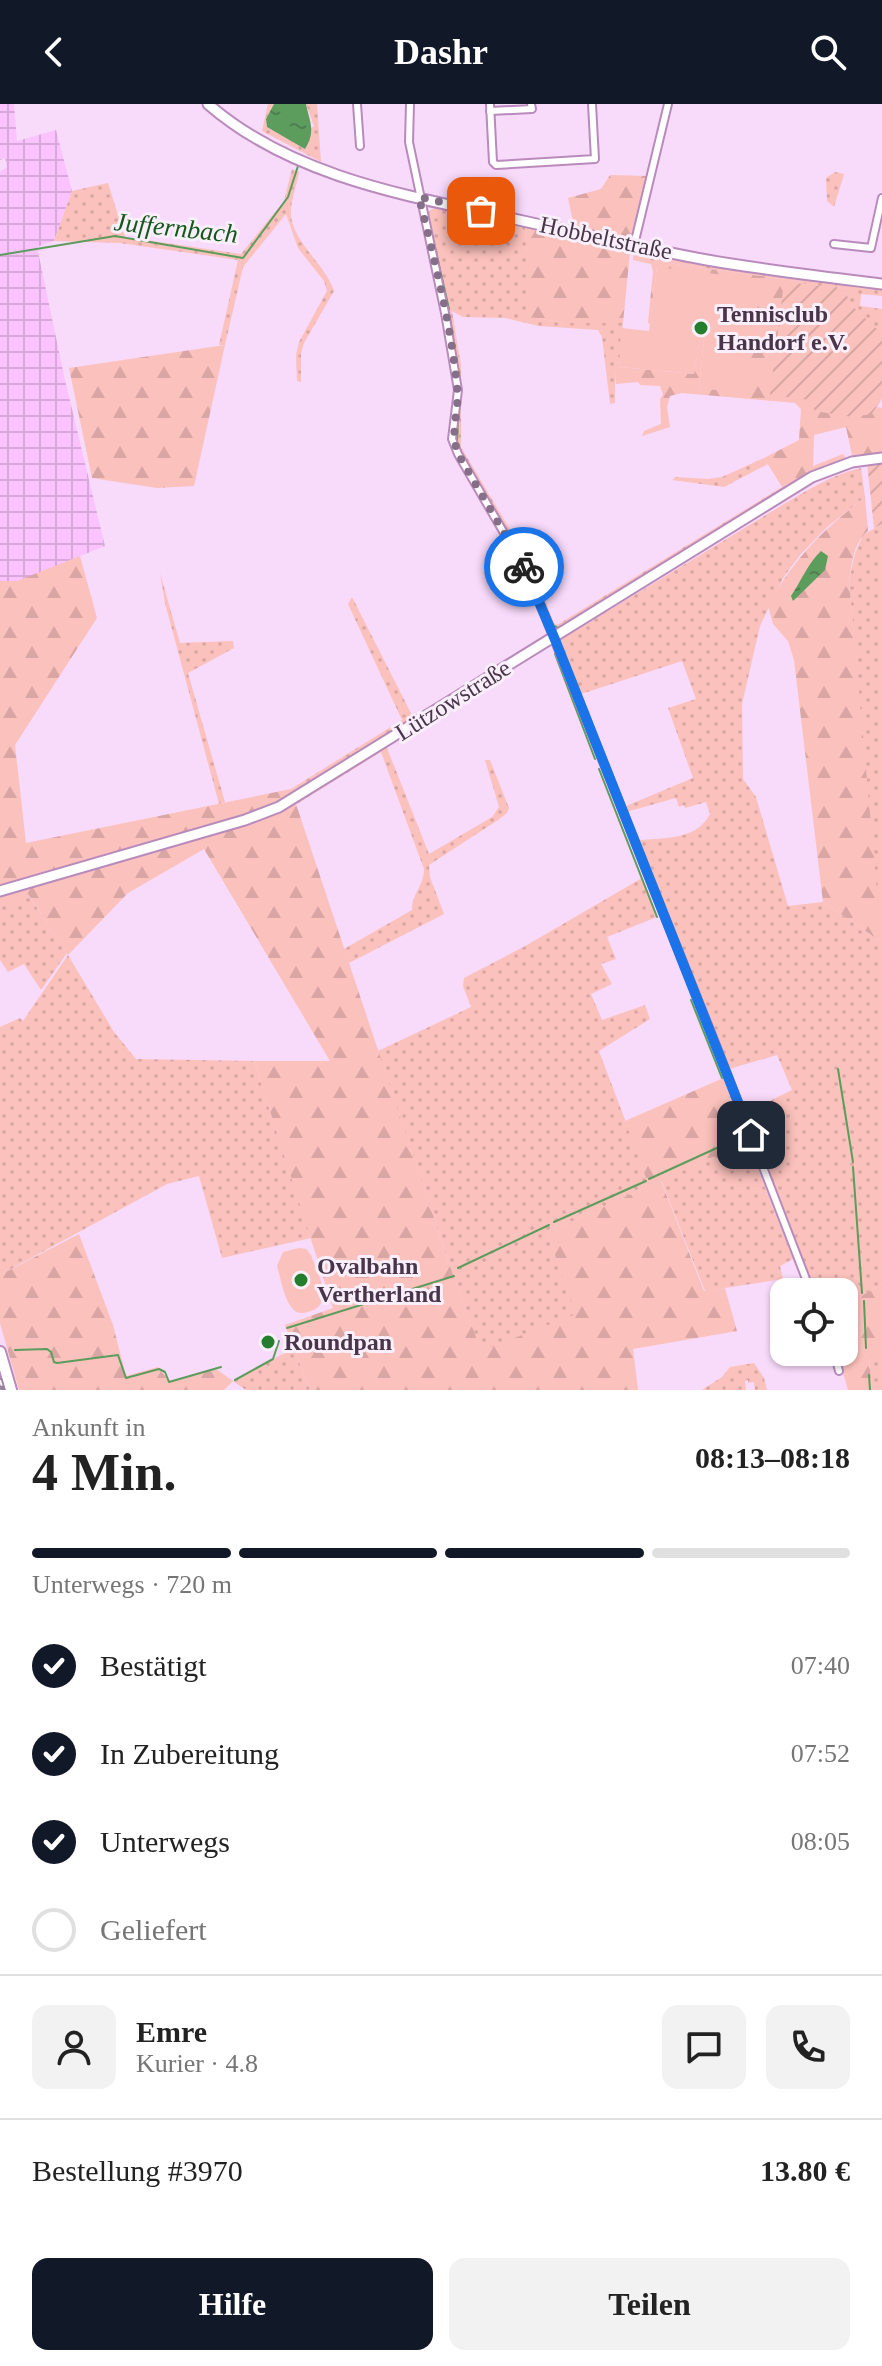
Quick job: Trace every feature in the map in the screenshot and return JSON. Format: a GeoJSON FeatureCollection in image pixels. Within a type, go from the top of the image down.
{"type":"FeatureCollection","features":[{"type":"Feature","properties":{"kind":"main road"},"geometry":{"type":"LineString","coordinates":[[0,1352],[11,1390]]}},
{"type":"Feature","properties":{"kind":"street","name":"Hobbeltstraße"},"geometry":{"type":"LineString","coordinates":[[208,104],[245,132],[296,160],[344,177],[634,245],[731,264],[882,284]]}},
{"type":"Feature","properties":{"kind":"street"},"geometry":{"type":"LineString","coordinates":[[357,104],[360,146]]}},
{"type":"Feature","properties":{"kind":"street"},"geometry":{"type":"LineString","coordinates":[[410,104],[409,142],[458,390],[452,439],[529,576],[806,1278]]}},
{"type":"Feature","properties":{"kind":"street"},"geometry":{"type":"LineString","coordinates":[[531,104],[532,109],[490,108],[493,162],[496,165],[595,159],[592,104]]}},
{"type":"Feature","properties":{"kind":"street"},"geometry":{"type":"LineString","coordinates":[[634,245],[668,104]]}},
{"type":"Feature","properties":{"kind":"street"},"geometry":{"type":"LineString","coordinates":[[834,244],[871,248],[882,198]]}},
{"type":"Feature","properties":{"kind":"street","name":"Lützowstraße"},"geometry":{"type":"LineString","coordinates":[[0,891],[279,807],[812,477],[852,462],[882,458]]}},
{"type":"Feature","properties":{"kind":"street"},"geometry":{"type":"LineString","coordinates":[[838,1366],[839,1371]]}},
{"type":"Feature","properties":{"kind":"shaded area"},"geometry":{"type":"Polygon","coordinates":[[[0,104],[14,104],[17,141],[56,130],[72,191],[54,241],[37,247],[105,546],[17,582],[0,581],[0,172],[7,167],[5,158],[0,160],[0,104]]]}},
{"type":"Feature","properties":{"kind":"green space"},"geometry":{"type":"Polygon","coordinates":[[[268,104],[274,104],[266,119],[267,127],[294,142],[314,126],[306,104],[317,104],[321,162],[262,131],[268,104]]]}},
{"type":"Feature","properties":{"kind":"green space"},"geometry":{"type":"Polygon","coordinates":[[[292,169],[299,172],[292,204],[295,231],[334,291],[304,343],[301,382],[297,381],[299,342],[327,291],[324,281],[298,248],[286,214],[243,267],[225,345],[219,345],[238,260],[120,243],[54,241],[72,191],[108,183],[125,237],[241,254],[284,201],[292,169]]]}},
{"type":"Feature","properties":{"kind":"green space"},"geometry":{"type":"Polygon","coordinates":[[[835,172],[844,174],[834,207],[827,201],[826,178],[835,172]]]}},
{"type":"Feature","properties":{"kind":"green space"},"geometry":{"type":"Polygon","coordinates":[[[610,175],[647,176],[631,242],[623,323],[565,323],[530,317],[525,226],[576,236],[568,198],[601,189],[610,175]]]}},
{"type":"Feature","properties":{"kind":"green space"},"geometry":{"type":"Polygon","coordinates":[[[435,208],[525,226],[531,317],[565,323],[623,323],[619,367],[615,373],[615,403],[610,404],[602,337],[598,330],[539,326],[505,318],[463,317],[452,311],[461,365],[461,447],[531,565],[554,623],[557,625],[782,487],[784,490],[555,631],[551,628],[529,576],[452,439],[458,390],[427,217],[430,210],[435,208]]]}},
{"type":"Feature","properties":{"kind":"green space"},"geometry":{"type":"Polygon","coordinates":[[[634,250],[715,265],[882,287],[882,296],[861,294],[860,306],[882,309],[882,337],[851,305],[844,288],[633,258],[634,250]]]}},
{"type":"Feature","properties":{"kind":"green space"},"geometry":{"type":"Polygon","coordinates":[[[633,258],[803,282],[806,285],[784,283],[810,400],[872,414],[877,407],[882,408],[882,454],[852,455],[846,427],[814,435],[813,466],[843,454],[845,457],[842,462],[784,490],[764,458],[799,440],[801,409],[795,403],[682,393],[670,396],[667,407],[670,427],[642,436],[644,431],[661,424],[660,399],[663,395],[660,386],[640,385],[638,382],[616,384],[615,373],[619,367],[694,374],[700,338],[704,339],[699,388],[745,392],[657,267],[648,323],[653,271],[651,264],[633,258]]]}},
{"type":"Feature","properties":{"kind":"green space","name":"Tennisclub Handorf e.V."},"geometry":{"type":"Polygon","coordinates":[[[657,267],[758,279],[745,393],[699,388],[704,339],[700,339],[694,374],[619,367],[621,328],[649,331],[657,267]]]}},
{"type":"Feature","properties":{"kind":"green space"},"geometry":{"type":"Polygon","coordinates":[[[784,282],[844,288],[851,305],[880,332],[882,399],[872,414],[852,417],[815,411],[810,400],[770,395],[784,282]]]}},
{"type":"Feature","properties":{"kind":"green space"},"geometry":{"type":"Polygon","coordinates":[[[225,345],[194,486],[157,488],[92,478],[69,368],[225,345]]]}},
{"type":"Feature","properties":{"kind":"green space"},"geometry":{"type":"Polygon","coordinates":[[[764,458],[768,464],[724,487],[672,480],[676,477],[722,477],[764,458]]]}},
{"type":"Feature","properties":{"kind":"green space"},"geometry":{"type":"Polygon","coordinates":[[[882,461],[882,524],[874,528],[867,463],[882,461]]]}},
{"type":"Feature","properties":{"kind":"green space"},"geometry":{"type":"Polygon","coordinates":[[[861,468],[865,497],[827,527],[783,578],[760,626],[742,704],[743,779],[756,797],[788,906],[823,902],[880,941],[849,580],[863,535],[882,524],[882,1284],[858,1298],[858,1278],[810,1278],[745,1113],[792,1090],[777,1055],[729,1069],[639,840],[669,838],[697,829],[710,814],[706,802],[685,808],[684,805],[679,807],[676,798],[626,812],[626,806],[693,778],[668,708],[696,699],[682,661],[581,694],[560,640],[802,493],[861,468]]]}},
{"type":"Feature","properties":{"kind":"green space"},"geometry":{"type":"Polygon","coordinates":[[[865,497],[868,531],[857,547],[849,580],[882,947],[880,941],[823,902],[794,660],[788,641],[773,624],[768,606],[810,546],[865,497]]]}},
{"type":"Feature","properties":{"kind":"green space"},"geometry":{"type":"Polygon","coordinates":[[[80,556],[97,618],[15,745],[26,843],[291,789],[481,1351],[576,1314],[547,1233],[649,1186],[625,1121],[728,1076],[743,1114],[747,1141],[661,1181],[704,1291],[725,1288],[737,1331],[633,1349],[638,1390],[310,1390],[285,1325],[333,1308],[254,1061],[330,1061],[204,849],[128,893],[68,955],[28,894],[0,908],[0,581],[17,581],[80,556]]]}},
{"type":"Feature","properties":{"kind":"green space"},"geometry":{"type":"Polygon","coordinates":[[[160,573],[180,643],[233,641],[234,648],[188,673],[225,802],[219,804],[165,603],[160,573]]]}},
{"type":"Feature","properties":{"kind":"green space"},"geometry":{"type":"Polygon","coordinates":[[[352,597],[416,723],[385,743],[429,854],[492,817],[499,807],[485,760],[490,760],[509,808],[498,820],[429,865],[430,877],[444,914],[349,963],[344,949],[412,910],[424,869],[381,752],[297,804],[291,789],[402,720],[348,604],[352,597]]]}},
{"type":"Feature","properties":{"kind":"green space"},"geometry":{"type":"Polygon","coordinates":[[[642,878],[657,917],[607,937],[616,959],[601,964],[612,984],[591,994],[602,1020],[645,1005],[650,1019],[599,1051],[650,1186],[547,1233],[577,1314],[481,1352],[378,1051],[471,1007],[463,986],[464,978],[642,878]]]}},
{"type":"Feature","properties":{"kind":"green space"},"geometry":{"type":"Polygon","coordinates":[[[27,893],[67,953],[41,990],[24,964],[8,972],[0,960],[0,908],[27,893]]]}},
{"type":"Feature","properties":{"kind":"green space"},"geometry":{"type":"Polygon","coordinates":[[[68,955],[114,1032],[136,1059],[254,1061],[311,1238],[222,1258],[199,1176],[167,1184],[0,1275],[0,1027],[20,1018],[23,1021],[68,955]]]}},
{"type":"Feature","properties":{"kind":"green space"},"geometry":{"type":"Polygon","coordinates":[[[747,1141],[793,1259],[780,1266],[783,1278],[705,1291],[661,1180],[747,1141]]]}},
{"type":"Feature","properties":{"kind":"green space"},"geometry":{"type":"Polygon","coordinates":[[[79,1234],[113,1325],[126,1376],[158,1367],[170,1382],[216,1369],[233,1381],[224,1390],[19,1390],[0,1323],[0,1275],[79,1234]]]}},
{"type":"Feature","properties":{"kind":"green space","name":"Ovalbahn Vertherland"},"geometry":{"type":"Polygon","coordinates":[[[306,1249],[311,1255],[323,1294],[318,1307],[301,1313],[295,1311],[287,1300],[277,1266],[283,1252],[306,1249]]]}},
{"type":"Feature","properties":{"kind":"green space"},"geometry":{"type":"Polygon","coordinates":[[[882,1284],[882,1350],[869,1357],[872,1390],[848,1390],[841,1366],[858,1366],[858,1298],[882,1284]]]}},
{"type":"Feature","properties":{"kind":"green space"},"geometry":{"type":"Polygon","coordinates":[[[294,1348],[310,1390],[246,1390],[233,1381],[294,1348]]]}},
{"type":"Feature","properties":{"kind":"green space"},"geometry":{"type":"Polygon","coordinates":[[[882,1350],[882,1390],[872,1390],[869,1356],[882,1350]]]}},
{"type":"Feature","properties":{"kind":"green space"},"geometry":{"type":"Polygon","coordinates":[[[754,1363],[764,1378],[767,1390],[755,1390],[754,1382],[748,1383],[748,1380],[745,1381],[746,1390],[702,1390],[722,1377],[730,1367],[754,1363]]]}},
{"type":"Feature","properties":{"kind":"water"},"geometry":{"type":"Polygon","coordinates":[[[274,104],[306,104],[311,132],[305,149],[267,127],[266,119],[274,104]]]}},
{"type":"Feature","properties":{"kind":"water"},"geometry":{"type":"Polygon","coordinates":[[[821,551],[828,556],[825,570],[793,601],[791,596],[821,551]]]}},
{"type":"Feature","properties":{"kind":"waterway","name":"Juffernbach"},"geometry":{"type":"LineString","coordinates":[[0,255],[115,236],[243,258],[288,197],[298,166]]}},
{"type":"Feature","properties":{"kind":"waterway"},"geometry":{"type":"LineString","coordinates":[[433,239],[449,309]]}},
{"type":"Feature","properties":{"kind":"waterway"},"geometry":{"type":"LineString","coordinates":[[450,318],[459,378]]}},
{"type":"Feature","properties":{"kind":"waterway"},"geometry":{"type":"LineString","coordinates":[[458,417],[457,443],[463,457]]}},
{"type":"Feature","properties":{"kind":"waterway"},"geometry":{"type":"LineString","coordinates":[[466,462],[528,566],[553,625],[558,628],[599,603]]}},
{"type":"Feature","properties":{"kind":"waterway"},"geometry":{"type":"LineString","coordinates":[[555,654],[595,759]]}},
{"type":"Feature","properties":{"kind":"waterway"},"geometry":{"type":"LineString","coordinates":[[599,769],[657,917]]}},
{"type":"Feature","properties":{"kind":"waterway"},"geometry":{"type":"LineString","coordinates":[[691,1000],[722,1078]]}},
{"type":"Feature","properties":{"kind":"waterway"},"geometry":{"type":"LineString","coordinates":[[838,1069],[853,1162]]}},
{"type":"Feature","properties":{"kind":"waterway"},"geometry":{"type":"LineString","coordinates":[[649,1179],[743,1136],[745,1132]]}},
{"type":"Feature","properties":{"kind":"waterway"},"geometry":{"type":"LineString","coordinates":[[853,1167],[862,1293]]}},
{"type":"Feature","properties":{"kind":"waterway"},"geometry":{"type":"LineString","coordinates":[[554,1222],[646,1181]]}},
{"type":"Feature","properties":{"kind":"waterway"},"geometry":{"type":"LineString","coordinates":[[458,1268],[549,1225]]}},
{"type":"Feature","properties":{"kind":"waterway"},"geometry":{"type":"LineString","coordinates":[[287,1328],[454,1276]]}},
{"type":"Feature","properties":{"kind":"waterway"},"geometry":{"type":"LineString","coordinates":[[864,1301],[866,1348]]}},
{"type":"Feature","properties":{"kind":"waterway"},"geometry":{"type":"LineString","coordinates":[[235,1380],[273,1359],[279,1341]]}},
{"type":"Feature","properties":{"kind":"waterway"},"geometry":{"type":"LineString","coordinates":[[15,1350],[47,1349],[57,1363],[118,1355],[126,1378],[159,1369],[165,1372],[169,1382],[221,1367]]}},
{"type":"Feature","properties":{"kind":"waterway"},"geometry":{"type":"LineString","coordinates":[[869,1375],[870,1390]]}},
{"type":"Feature","properties":{"kind":"railway"},"geometry":{"type":"LineString","coordinates":[[0,1380],[3,1390]]}},
{"type":"Feature","properties":{"kind":"way so far"},"geometry":{"type":"LineString","coordinates":[[481,211],[419,197],[445,313],[458,390],[452,439],[524,567]]}},
{"type":"Feature","properties":{"kind":"place","name":"Tennisclub Handorf e.V."},"geometry":{"type":"Point","coordinates":[701,328]}},
{"type":"Feature","properties":{"kind":"place","name":"Ovalbahn Vertherland"},"geometry":{"type":"Point","coordinates":[301,1280]}},
{"type":"Feature","properties":{"kind":"place","name":"Roundpan"},"geometry":{"type":"Point","coordinates":[268,1342]}},
{"type":"Feature","properties":{"kind":"route"},"geometry":{"type":"LineString","coordinates":[[524,567],[751,1135]]}}]}
